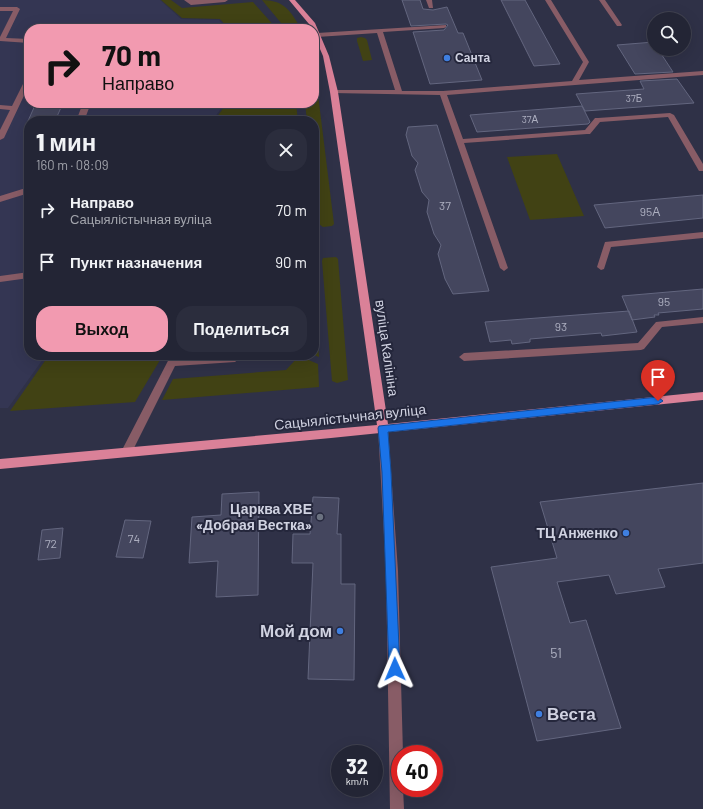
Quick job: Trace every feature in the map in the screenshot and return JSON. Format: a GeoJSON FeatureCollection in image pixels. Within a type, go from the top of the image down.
{"type":"FeatureCollection","features":[{"type":"Feature","properties":{"kind":"main road","name":"вуліца Калініна"},"geometry":{"type":"LineString","coordinates":[[292,0],[312,24]]}},
{"type":"Feature","properties":{"kind":"main road","name":"вуліца Калініна"},"geometry":{"type":"LineString","coordinates":[[319,40],[326,56],[334,92],[383,428]]}},
{"type":"Feature","properties":{"kind":"main road","name":"Сацыялістычная вуліца"},"geometry":{"type":"LineString","coordinates":[[0,464],[703,396]]}},
{"type":"Feature","properties":{"kind":"street"},"geometry":{"type":"LineString","coordinates":[[187,0],[191,4],[225,0]]}},
{"type":"Feature","properties":{"kind":"street"},"geometry":{"type":"LineString","coordinates":[[548,0],[586,62],[574,83]]}},
{"type":"Feature","properties":{"kind":"street"},"geometry":{"type":"LineString","coordinates":[[602,0],[619,25]]}},
{"type":"Feature","properties":{"kind":"street"},"geometry":{"type":"LineString","coordinates":[[0,9],[17,9],[2,40],[24,40]]}},
{"type":"Feature","properties":{"kind":"street"},"geometry":{"type":"LineString","coordinates":[[319,35],[444,26]]}},
{"type":"Feature","properties":{"kind":"street"},"geometry":{"type":"LineString","coordinates":[[379,30],[399,92]]}},
{"type":"Feature","properties":{"kind":"street"},"geometry":{"type":"LineString","coordinates":[[334,92],[443,93],[703,74]]}},
{"type":"Feature","properties":{"kind":"street"},"geometry":{"type":"LineString","coordinates":[[0,138],[24,88]]}},
{"type":"Feature","properties":{"kind":"street"},"geometry":{"type":"LineString","coordinates":[[443,93],[504,268]]}},
{"type":"Feature","properties":{"kind":"street"},"geometry":{"type":"LineString","coordinates":[[0,107],[14,108]]}},
{"type":"Feature","properties":{"kind":"street"},"geometry":{"type":"LineString","coordinates":[[461,141],[587,132],[598,120],[670,115],[702,170]]}},
{"type":"Feature","properties":{"kind":"street"},"geometry":{"type":"LineString","coordinates":[[0,200],[24,192]]}},
{"type":"Feature","properties":{"kind":"street"},"geometry":{"type":"LineString","coordinates":[[601,267],[608,244],[703,235]]}},
{"type":"Feature","properties":{"kind":"street"},"geometry":{"type":"LineString","coordinates":[[0,279],[24,276]]}},
{"type":"Feature","properties":{"kind":"street"},"geometry":{"type":"LineString","coordinates":[[464,357],[641,346],[660,324],[703,320]]}},
{"type":"Feature","properties":{"kind":"street"},"geometry":{"type":"LineString","coordinates":[[126,453],[173,360]]}},
{"type":"Feature","properties":{"kind":"street","name":"вуліца Калініна"},"geometry":{"type":"LineString","coordinates":[[383,428],[387,472],[394,623],[397,809]]}},
{"type":"Feature","properties":{"kind":"shaded area"},"geometry":{"type":"Polygon","coordinates":[[[0,0],[160,0],[181,19],[219,20],[223,24],[24,24],[24,108],[221,108],[216,116],[24,116],[24,360],[42,360],[8,408],[0,408],[0,0]]]}},
{"type":"Feature","properties":{"kind":"shaded area"},"geometry":{"type":"Polygon","coordinates":[[[161,0],[171,0],[182,8],[253,2],[273,24],[224,24],[220,19],[182,18],[161,0]]]}},
{"type":"Feature","properties":{"kind":"shaded area"},"geometry":{"type":"Polygon","coordinates":[[[262,0],[281,4],[290,12],[298,24],[282,24],[262,0]]]}},
{"type":"Feature","properties":{"kind":"shaded area"},"geometry":{"type":"Polygon","coordinates":[[[361,37],[367,40],[372,60],[363,61],[357,41],[357,38],[361,37]]]}},
{"type":"Feature","properties":{"kind":"shaded area"},"geometry":{"type":"Polygon","coordinates":[[[319,102],[334,224],[332,226],[323,227],[319,224],[319,116],[306,116],[306,108],[319,108],[319,102]]]}},
{"type":"Feature","properties":{"kind":"shaded area"},"geometry":{"type":"Polygon","coordinates":[[[223,108],[297,108],[297,116],[218,116],[223,108]]]}},
{"type":"Feature","properties":{"kind":"shaded area"},"geometry":{"type":"Polygon","coordinates":[[[557,154],[584,216],[530,220],[507,157],[557,154]]]}},
{"type":"Feature","properties":{"kind":"shaded area"},"geometry":{"type":"Polygon","coordinates":[[[336,257],[338,259],[348,380],[337,383],[332,381],[322,261],[323,258],[336,257]]]}},
{"type":"Feature","properties":{"kind":"shaded area"},"geometry":{"type":"Polygon","coordinates":[[[46,360],[160,360],[135,402],[10,411],[46,360]]]}},
{"type":"Feature","properties":{"kind":"shaded area"},"geometry":{"type":"Polygon","coordinates":[[[295,360],[308,360],[318,364],[319,387],[162,400],[173,379],[286,370],[295,360]]]}},
{"type":"Feature","properties":{"kind":"building","name":"Санта"},"geometry":{"type":"Polygon","coordinates":[[[402,0],[420,0],[423,9],[433,10],[447,7],[458,33],[463,33],[482,80],[430,84],[413,32],[444,30],[448,25],[411,26],[402,0]]]}},
{"type":"Feature","properties":{"kind":"building"},"geometry":{"type":"Polygon","coordinates":[[[501,0],[525,0],[560,64],[534,66],[501,0]]]}},
{"type":"Feature","properties":{"kind":"building"},"geometry":{"type":"Polygon","coordinates":[[[647,43],[647,56],[663,56],[673,72],[635,74],[617,45],[647,43]]]}},
{"type":"Feature","properties":{"kind":"building"},"geometry":{"type":"Polygon","coordinates":[[[677,79],[694,103],[585,111],[576,94],[644,89],[640,81],[677,79]]]}},
{"type":"Feature","properties":{"kind":"building"},"geometry":{"type":"Polygon","coordinates":[[[582,106],[590,122],[588,124],[477,132],[470,115],[582,106]]]}},
{"type":"Feature","properties":{"kind":"building"},"geometry":{"type":"Polygon","coordinates":[[[34,108],[61,108],[57,116],[30,116],[34,108]]]}},
{"type":"Feature","properties":{"kind":"building"},"geometry":{"type":"Polygon","coordinates":[[[437,125],[489,291],[453,294],[445,279],[438,254],[441,245],[434,234],[427,212],[429,200],[422,192],[415,170],[418,163],[412,156],[406,135],[408,127],[437,125]]]}},
{"type":"Feature","properties":{"kind":"building"},"geometry":{"type":"Polygon","coordinates":[[[703,195],[703,218],[605,228],[594,205],[703,195]]]}},
{"type":"Feature","properties":{"kind":"building"},"geometry":{"type":"Polygon","coordinates":[[[703,289],[703,309],[658,313],[659,315],[654,315],[655,317],[632,320],[622,296],[703,289]]]}},
{"type":"Feature","properties":{"kind":"building"},"geometry":{"type":"Polygon","coordinates":[[[629,311],[637,332],[602,336],[601,333],[530,339],[530,342],[512,344],[511,340],[490,342],[485,322],[629,311]]]}},
{"type":"Feature","properties":{"kind":"building"},"geometry":{"type":"Polygon","coordinates":[[[703,483],[703,563],[658,569],[665,587],[616,594],[609,575],[557,582],[570,623],[586,620],[621,728],[537,741],[491,567],[557,558],[540,502],[703,483]]]}},
{"type":"Feature","properties":{"kind":"building"},"geometry":{"type":"Polygon","coordinates":[[[259,492],[258,595],[216,597],[218,561],[189,563],[192,517],[221,515],[222,494],[259,492]]]}},
{"type":"Feature","properties":{"kind":"building"},"geometry":{"type":"Polygon","coordinates":[[[313,497],[339,498],[337,534],[341,534],[341,584],[355,584],[354,680],[308,679],[313,563],[292,563],[293,534],[310,534],[313,497]]]}},
{"type":"Feature","properties":{"kind":"building"},"geometry":{"type":"Polygon","coordinates":[[[125,520],[151,521],[143,558],[116,557],[125,520]]]}},
{"type":"Feature","properties":{"kind":"building"},"geometry":{"type":"Polygon","coordinates":[[[63,528],[60,558],[38,560],[42,530],[63,528]]]}},
{"type":"Feature","properties":{"kind":"place","name":"Санта"},"geometry":{"type":"Point","coordinates":[447,58]}},
{"type":"Feature","properties":{"kind":"place","name":"Царква ХВЕ «Добрая Вестка»"},"geometry":{"type":"Point","coordinates":[320,517]}},
{"type":"Feature","properties":{"kind":"place","name":"ТЦ Анженко"},"geometry":{"type":"Point","coordinates":[626,533]}},
{"type":"Feature","properties":{"kind":"place","name":"Мой дом"},"geometry":{"type":"Point","coordinates":[340,631]}},
{"type":"Feature","properties":{"kind":"place","name":"Веста"},"geometry":{"type":"Point","coordinates":[539,714]}},
{"type":"Feature","properties":{"kind":"route"},"geometry":{"type":"LineString","coordinates":[[395,669],[387,472],[383,428],[658,401]]}}]}
